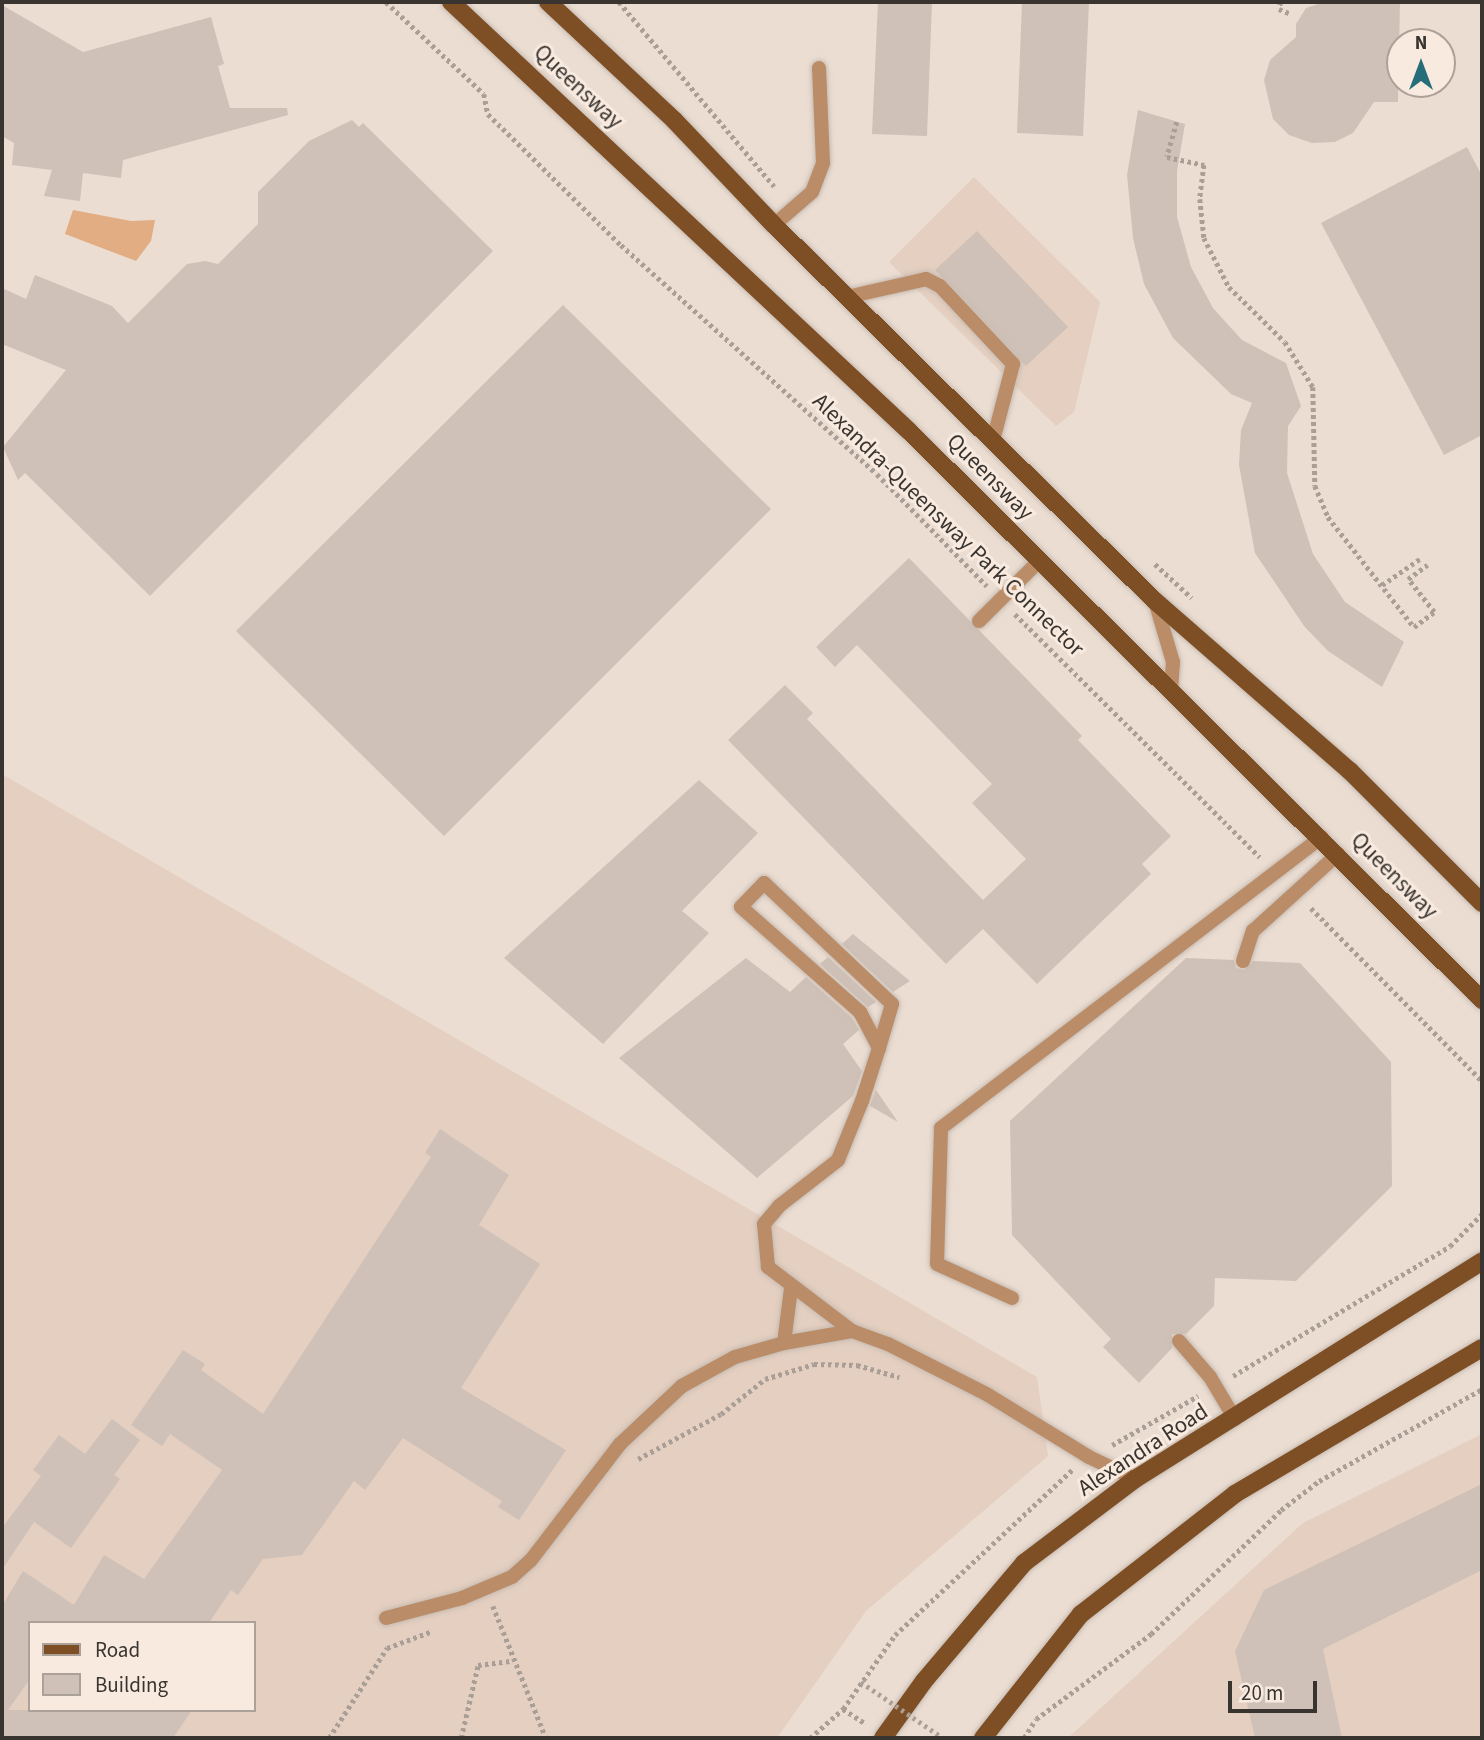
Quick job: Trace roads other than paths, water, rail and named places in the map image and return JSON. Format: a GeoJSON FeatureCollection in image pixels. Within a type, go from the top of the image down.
{"type":"FeatureCollection","features":[{"type":"Feature","properties":{"kind":"main road","name":"Queensway"},"geometry":{"type":"LineString","coordinates":[[452,2],[909,431],[1338,853],[1482,1000]]}},
{"type":"Feature","properties":{"kind":"main road","name":"Queensway"},"geometry":{"type":"LineString","coordinates":[[548,2],[674,120],[774,225],[1155,601],[1350,771],[1482,903]]}},
{"type":"Feature","properties":{"kind":"main road"},"geometry":{"type":"LineString","coordinates":[[1464,1274],[1482,1245]]}},
{"type":"Feature","properties":{"kind":"main road","name":"Alexandra Road"},"geometry":{"type":"LineString","coordinates":[[883,1738],[924,1681],[1024,1563],[1135,1479],[1235,1419],[1482,1261]]}},
{"type":"Feature","properties":{"kind":"main road"},"geometry":{"type":"LineString","coordinates":[[983,1738],[1081,1614],[1235,1494],[1482,1348]]}},
{"type":"Feature","properties":{"kind":"lane"},"geometry":{"type":"LineString","coordinates":[[774,225],[812,192],[824,163],[820,68]]}},
{"type":"Feature","properties":{"kind":"lane"},"geometry":{"type":"LineString","coordinates":[[847,297],[926,279],[940,286],[1013,364],[993,441]]}},
{"type":"Feature","properties":{"kind":"lane"},"geometry":{"type":"LineString","coordinates":[[979,621],[1040,560]]}},
{"type":"Feature","properties":{"kind":"lane"},"geometry":{"type":"LineString","coordinates":[[1155,601],[1172,662],[1171,689]]}},
{"type":"Feature","properties":{"kind":"lane"},"geometry":{"type":"LineString","coordinates":[[1012,1298],[937,1264],[941,1128],[1321,837]]}},
{"type":"Feature","properties":{"kind":"lane"},"geometry":{"type":"LineString","coordinates":[[1243,961],[1253,931],[1338,853]]}},
{"type":"Feature","properties":{"kind":"lane"},"geometry":{"type":"LineString","coordinates":[[879,1048],[860,1012],[741,906],[764,883],[892,1004],[879,1048],[838,1160],[779,1206],[764,1224],[768,1267],[852,1331],[988,1395],[1089,1457],[1135,1479]]}},
{"type":"Feature","properties":{"kind":"lane"},"geometry":{"type":"LineString","coordinates":[[784,1343],[791,1287]]}},
{"type":"Feature","properties":{"kind":"lane"},"geometry":{"type":"LineString","coordinates":[[386,1618],[488,1589],[512,1577],[531,1560],[620,1444],[682,1386],[735,1357],[784,1343],[852,1331]]}},
{"type":"Feature","properties":{"kind":"lane"},"geometry":{"type":"LineString","coordinates":[[1179,1340],[1215,1386],[1235,1419]]}}]}
